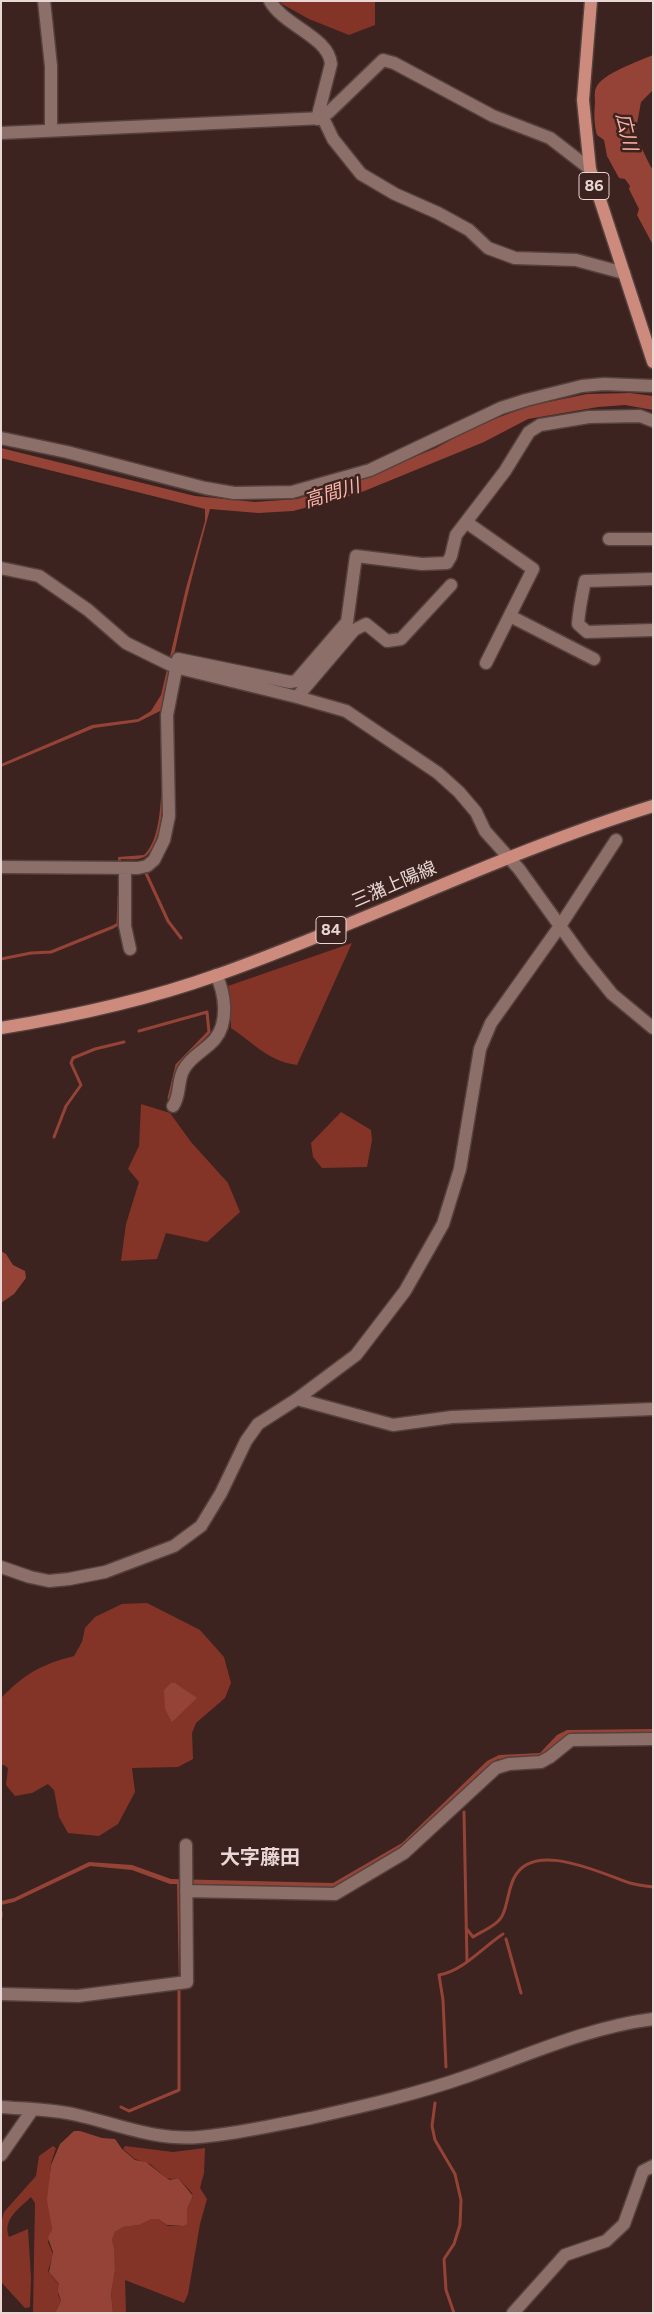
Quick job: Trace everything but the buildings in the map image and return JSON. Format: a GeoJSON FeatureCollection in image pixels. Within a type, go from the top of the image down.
{"type":"FeatureCollection","features":[{"type":"Feature","properties":{"kind":"main road","name":"86"},"geometry":{"type":"LineString","coordinates":[[591,1],[583,100],[590,169],[653,362]]}},
{"type":"Feature","properties":{"kind":"main road","name":"三潴上陽線"},"geometry":{"type":"LineString","coordinates":[[1,1028],[71,1016],[216,975],[307,940],[508,857],[653,806]]}},
{"type":"Feature","properties":{"kind":"street"},"geometry":{"type":"LineString","coordinates":[[44,1],[51,66],[51,129]]}},
{"type":"Feature","properties":{"kind":"street"},"geometry":{"type":"LineString","coordinates":[[270,1],[275,9],[289,22],[326,47],[331,64],[323,116],[333,139],[361,174],[394,194],[438,213],[469,230],[488,248],[515,258],[576,260],[624,273]]}},
{"type":"Feature","properties":{"kind":"street"},"geometry":{"type":"LineString","coordinates":[[1,133],[323,116],[383,60],[394,63],[493,116],[550,138],[590,169]]}},
{"type":"Feature","properties":{"kind":"street"},"geometry":{"type":"LineString","coordinates":[[1,438],[67,452],[204,488],[234,493],[292,492],[370,470],[502,408],[526,400],[582,386],[604,384],[653,386]]}},
{"type":"Feature","properties":{"kind":"street"},"geometry":{"type":"LineString","coordinates":[[1,867],[121,868],[148,866],[154,860],[164,840],[169,816],[168,715],[173,666],[178,659],[290,682],[296,681],[347,622],[356,556],[422,564],[447,563],[451,556],[456,535],[505,471],[529,432],[540,425],[588,418],[640,416],[653,421]]}},
{"type":"Feature","properties":{"kind":"street"},"geometry":{"type":"LineString","coordinates":[[466,522],[533,569],[486,663]]}},
{"type":"Feature","properties":{"kind":"street"},"geometry":{"type":"LineString","coordinates":[[609,539],[653,539]]}},
{"type":"Feature","properties":{"kind":"street"},"geometry":{"type":"LineString","coordinates":[[1,568],[39,576],[88,610],[126,643],[173,666],[346,711],[438,773],[465,798],[476,812],[486,831],[508,857],[612,994],[653,1028]]}},
{"type":"Feature","properties":{"kind":"street"},"geometry":{"type":"LineString","coordinates":[[653,579],[585,581],[578,624],[587,632],[653,630]]}},
{"type":"Feature","properties":{"kind":"street"},"geometry":{"type":"LineString","coordinates":[[298,697],[354,630],[366,624],[387,640],[401,639],[451,585]]}},
{"type":"Feature","properties":{"kind":"street"},"geometry":{"type":"LineString","coordinates":[[510,616],[594,660]]}},
{"type":"Feature","properties":{"kind":"street"},"geometry":{"type":"LineString","coordinates":[[1,1566],[30,1577],[49,1581],[69,1579],[104,1572],[174,1546],[201,1526],[222,1493],[246,1441],[258,1424],[297,1399],[356,1355],[405,1291],[443,1224],[460,1169],[480,1049],[491,1023],[560,926],[616,840]]}},
{"type":"Feature","properties":{"kind":"street"},"geometry":{"type":"LineString","coordinates":[[121,868],[125,926],[130,949]]}},
{"type":"Feature","properties":{"kind":"street"},"geometry":{"type":"LineString","coordinates":[[173,1106],[177,1100],[182,1071],[188,1063],[216,1038],[223,1025],[224,1000],[216,975]]}},
{"type":"Feature","properties":{"kind":"street"},"geometry":{"type":"LineString","coordinates":[[297,1399],[393,1425],[452,1417],[653,1408]]}},
{"type":"Feature","properties":{"kind":"street"},"geometry":{"type":"LineString","coordinates":[[186,1885],[335,1894],[404,1853],[496,1768],[509,1764],[541,1762],[571,1740],[653,1739]]}},
{"type":"Feature","properties":{"kind":"street"},"geometry":{"type":"LineString","coordinates":[[1,1994],[78,1996],[187,1982],[186,1845]]}},
{"type":"Feature","properties":{"kind":"street"},"geometry":{"type":"LineString","coordinates":[[1,2107],[76,2115],[124,2129],[162,2136],[196,2137],[238,2132],[359,2108],[467,2076],[606,2028],[653,2019]]}},
{"type":"Feature","properties":{"kind":"street"},"geometry":{"type":"LineString","coordinates":[[1,2155],[33,2109]]}},
{"type":"Feature","properties":{"kind":"street"},"geometry":{"type":"LineString","coordinates":[[513,2313],[565,2255],[606,2241],[624,2224],[643,2171],[653,2166]]}},
{"type":"Feature","properties":{"kind":"shaded area"},"geometry":{"type":"Polygon","coordinates":[[[280,1],[375,1],[375,25],[349,35],[309,19],[280,1]]]}},
{"type":"Feature","properties":{"kind":"shaded area"},"geometry":{"type":"Polygon","coordinates":[[[352,943],[297,1065],[270,1056],[231,1028],[231,1005],[228,986],[352,943]]]}},
{"type":"Feature","properties":{"kind":"shaded area"},"geometry":{"type":"Polygon","coordinates":[[[141,1104],[170,1113],[191,1142],[228,1183],[240,1212],[207,1242],[166,1233],[157,1259],[121,1261],[126,1224],[139,1182],[128,1169],[139,1146],[141,1104]]]}},
{"type":"Feature","properties":{"kind":"shaded area"},"geometry":{"type":"Polygon","coordinates":[[[341,1112],[371,1130],[372,1140],[367,1167],[322,1168],[313,1157],[311,1143],[341,1112]]]}},
{"type":"Feature","properties":{"kind":"shaded area"},"geometry":{"type":"Polygon","coordinates":[[[147,1603],[200,1630],[224,1657],[231,1683],[225,1698],[196,1723],[192,1733],[193,1759],[178,1767],[132,1768],[135,1792],[118,1824],[99,1836],[68,1833],[59,1817],[54,1790],[48,1784],[32,1793],[15,1796],[6,1785],[8,1768],[1,1765],[1,1698],[18,1682],[34,1671],[74,1656],[82,1642],[85,1628],[95,1617],[122,1604],[147,1603]]]}},
{"type":"Feature","properties":{"kind":"shaded area"},"geometry":{"type":"Polygon","coordinates":[[[53,2146],[56,2148],[51,2163],[48,2199],[52,2229],[48,2242],[53,2254],[48,2271],[60,2286],[58,2295],[61,2301],[55,2313],[33,2313],[35,2203],[31,2197],[13,2214],[7,2231],[9,2237],[28,2229],[31,2278],[30,2307],[25,2308],[1,2282],[1,2223],[4,2212],[36,2176],[39,2156],[53,2146]]]}},
{"type":"Feature","properties":{"kind":"shaded area"},"geometry":{"type":"Polygon","coordinates":[[[125,2146],[173,2152],[205,2148],[204,2173],[200,2188],[207,2199],[200,2224],[188,2294],[184,2303],[125,2280],[126,2313],[113,2313],[111,2292],[115,2271],[112,2238],[115,2232],[122,2227],[139,2225],[149,2219],[158,2219],[168,2226],[185,2226],[187,2206],[193,2197],[192,2193],[178,2178],[166,2178],[150,2164],[135,2159],[123,2149],[125,2146]]]}},
{"type":"Feature","properties":{"kind":"water","name":"広川"},"geometry":{"type":"Polygon","coordinates":[[[653,55],[653,90],[641,102],[635,135],[653,170],[653,245],[637,215],[639,209],[629,189],[630,186],[625,179],[619,178],[607,156],[604,140],[597,135],[594,115],[595,91],[599,83],[621,68],[653,55]]]}},
{"type":"Feature","properties":{"kind":"water","name":"高間川"},"geometry":{"type":"Polygon","coordinates":[[[630,393],[653,396],[653,410],[625,405],[598,407],[528,419],[484,442],[357,494],[293,511],[258,513],[210,509],[184,608],[164,709],[138,722],[94,728],[1,767],[1,764],[92,725],[138,719],[151,711],[161,695],[186,588],[205,521],[205,509],[1,458],[1,448],[195,496],[255,502],[297,499],[356,481],[436,448],[476,426],[529,406],[587,394],[630,393]]]}},
{"type":"Feature","properties":{"kind":"water"},"geometry":{"type":"Polygon","coordinates":[[[160,718],[162,718],[164,770],[162,810],[155,844],[144,857],[121,859],[119,871],[118,857],[144,855],[152,844],[157,829],[162,770],[160,718]]]}},
{"type":"Feature","properties":{"kind":"water"},"geometry":{"type":"Polygon","coordinates":[[[1,1251],[6,1254],[13,1265],[25,1271],[26,1278],[14,1294],[1,1303],[1,1251]]]}},
{"type":"Feature","properties":{"kind":"water"},"geometry":{"type":"Polygon","coordinates":[[[171,1683],[175,1683],[197,1698],[172,1722],[165,1709],[164,1690],[171,1683]]]}},
{"type":"Feature","properties":{"kind":"water"},"geometry":{"type":"Polygon","coordinates":[[[653,1729],[653,1733],[568,1734],[546,1753],[536,1758],[498,1759],[405,1845],[333,1887],[180,1884],[179,1988],[177,1884],[170,1884],[132,1870],[90,1866],[14,1902],[1,1905],[1,1901],[14,1898],[89,1862],[132,1865],[171,1879],[333,1883],[402,1843],[487,1761],[499,1755],[540,1753],[557,1735],[567,1730],[653,1729]]]}},
{"type":"Feature","properties":{"kind":"water"},"geometry":{"type":"Polygon","coordinates":[[[74,2131],[102,2138],[115,2139],[122,2149],[135,2160],[146,2162],[170,2180],[178,2178],[193,2196],[187,2208],[187,2224],[184,2226],[167,2225],[158,2219],[151,2219],[139,2225],[123,2227],[115,2232],[112,2239],[115,2271],[111,2293],[113,2313],[55,2313],[61,2301],[58,2292],[59,2284],[49,2272],[53,2252],[48,2238],[52,2229],[47,2200],[51,2165],[60,2144],[74,2131]]]}},
{"type":"Feature","properties":{"kind":"waterway"},"geometry":{"type":"LineString","coordinates":[[145,871],[168,921],[181,938]]}},
{"type":"Feature","properties":{"kind":"waterway"},"geometry":{"type":"LineString","coordinates":[[1,959],[31,953],[51,952],[113,927],[118,924],[119,896]]}},
{"type":"Feature","properties":{"kind":"waterway"},"geometry":{"type":"LineString","coordinates":[[139,1031],[207,1012],[209,1032],[177,1065],[169,1098]]}},
{"type":"Feature","properties":{"kind":"waterway"},"geometry":{"type":"LineString","coordinates":[[54,1137],[66,1106],[81,1085],[71,1063],[73,1058],[95,1049],[124,1042]]}},
{"type":"Feature","properties":{"kind":"waterway"},"geometry":{"type":"LineString","coordinates":[[464,1812],[467,1962]]}},
{"type":"Feature","properties":{"kind":"waterway"},"geometry":{"type":"LineString","coordinates":[[466,1928],[473,1937],[498,1921],[505,1910],[514,1878],[523,1867],[536,1861],[569,1862],[630,1883],[653,1887]]}},
{"type":"Feature","properties":{"kind":"waterway"},"geometry":{"type":"LineString","coordinates":[[1,1912],[1,1917]]}},
{"type":"Feature","properties":{"kind":"waterway"},"geometry":{"type":"LineString","coordinates":[[446,2067],[443,2000],[439,1975],[448,1973],[465,1964],[503,1934]]}},
{"type":"Feature","properties":{"kind":"waterway"},"geometry":{"type":"LineString","coordinates":[[506,1939],[521,1993]]}},
{"type":"Feature","properties":{"kind":"waterway"},"geometry":{"type":"LineString","coordinates":[[121,2107],[129,2111],[179,2090],[179,1986]]}},
{"type":"Feature","properties":{"kind":"waterway"},"geometry":{"type":"LineString","coordinates":[[435,2103],[432,2126],[435,2140],[455,2174],[461,2200],[460,2225],[454,2244],[444,2259],[446,2290],[454,2313]]}},
{"type":"Feature","properties":{"kind":"district","name":"大字藤田"},"geometry":{"type":"Point","coordinates":[260,1858]}}]}
